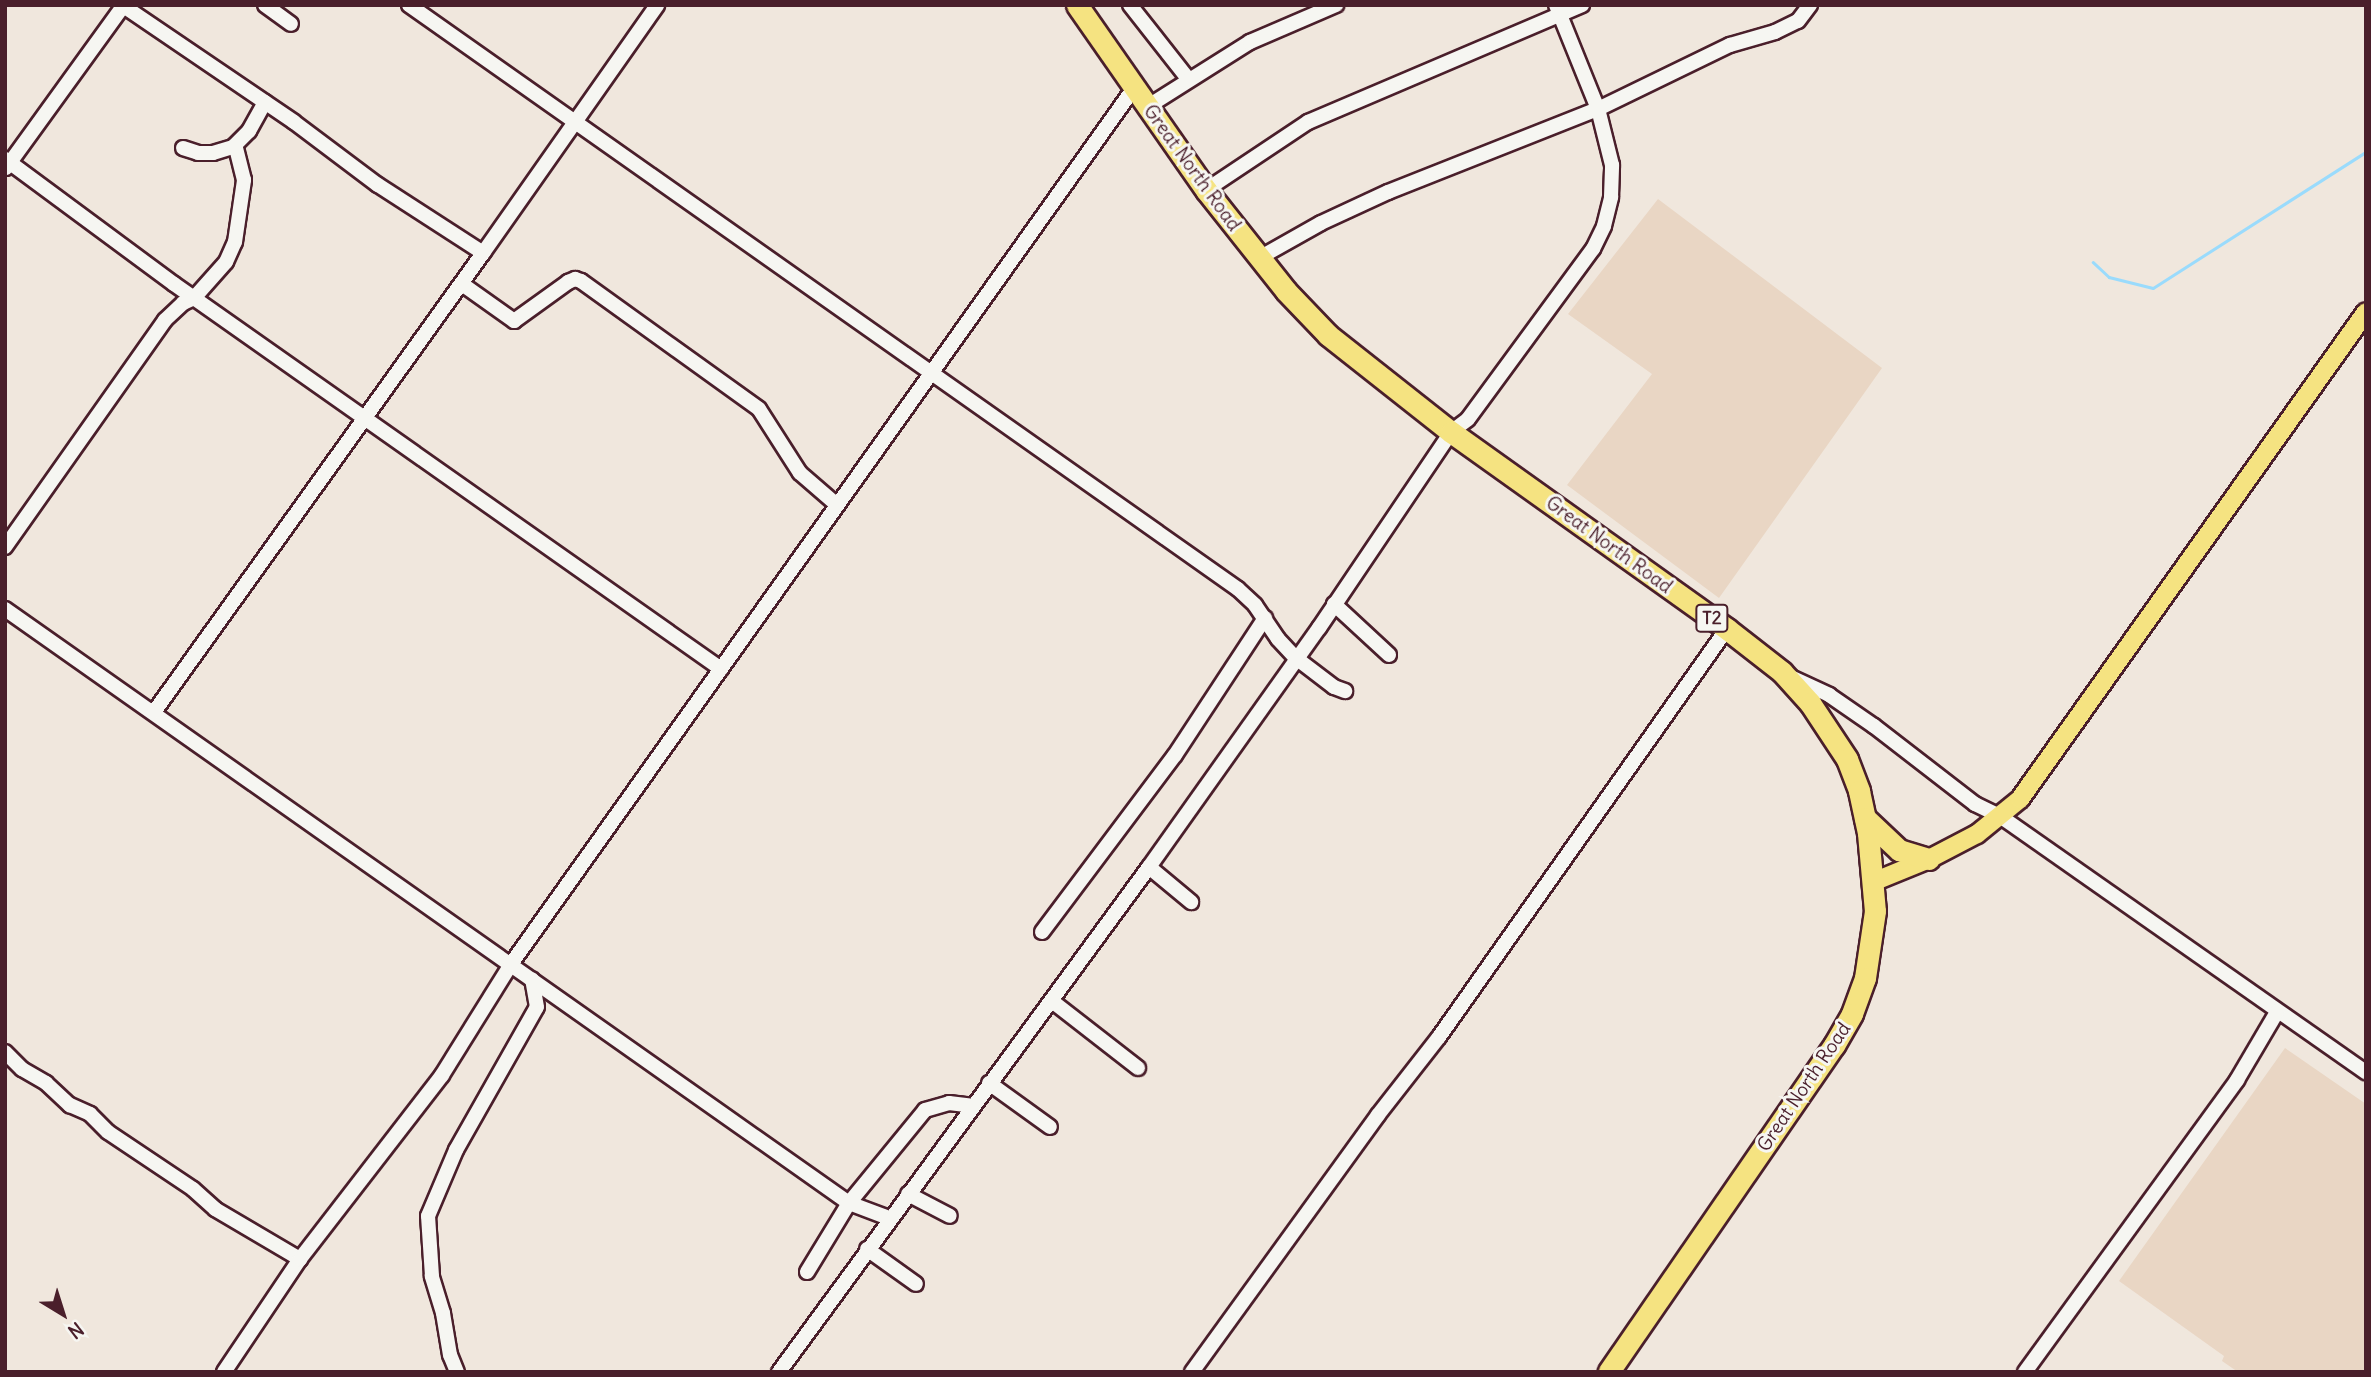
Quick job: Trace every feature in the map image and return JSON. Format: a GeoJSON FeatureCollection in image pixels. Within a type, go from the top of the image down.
{"type":"FeatureCollection","features":[{"type":"Feature","properties":{"kind":"highway","name":"Great North Road"},"geometry":{"type":"LineString","coordinates":[[1077,5],[1206,190],[1259,258],[1328,335],[1451,432],[1727,629],[1782,673],[1810,703],[1847,759],[1865,818],[1873,882],[1872,941],[1865,978],[1852,1014],[1835,1045],[1608,1372]]}},
{"type":"Feature","properties":{"kind":"highway"},"geometry":{"type":"LineString","coordinates":[[1865,818],[1899,850],[1929,859]]}},
{"type":"Feature","properties":{"kind":"main road"},"geometry":{"type":"LineString","coordinates":[[1873,882],[1929,859],[1977,834],[2020,799],[2366,312]]}},
{"type":"Feature","properties":{"kind":"street"},"geometry":{"type":"LineString","coordinates":[[265,5],[291,24]]}},
{"type":"Feature","properties":{"kind":"street"},"geometry":{"type":"LineString","coordinates":[[409,5],[1238,589],[1296,657],[1334,687],[1345,691]]}},
{"type":"Feature","properties":{"kind":"street"},"geometry":{"type":"LineString","coordinates":[[155,712],[462,284],[573,121],[657,5]]}},
{"type":"Feature","properties":{"kind":"street"},"geometry":{"type":"LineString","coordinates":[[1130,5],[1189,80]]}},
{"type":"Feature","properties":{"kind":"street"},"geometry":{"type":"LineString","coordinates":[[1147,107],[1250,42],[1336,5]]}},
{"type":"Feature","properties":{"kind":"street"},"geometry":{"type":"LineString","coordinates":[[1206,190],[1308,122],[1558,10],[1582,5]]}},
{"type":"Feature","properties":{"kind":"street"},"geometry":{"type":"LineString","coordinates":[[1259,258],[1321,223],[1388,192],[1598,109],[1730,45],[1775,32],[1798,21],[1811,5]]}},
{"type":"Feature","properties":{"kind":"street"},"geometry":{"type":"LineString","coordinates":[[483,253],[378,185],[265,103],[123,6],[7,164],[721,669]]}},
{"type":"Feature","properties":{"kind":"street"},"geometry":{"type":"LineString","coordinates":[[779,1372],[1149,867],[1451,432],[1468,419],[1593,249],[1604,226],[1611,198],[1612,165],[1598,109],[1558,10]]}},
{"type":"Feature","properties":{"kind":"street"},"geometry":{"type":"LineString","coordinates":[[223,1372],[300,1259],[442,1075],[511,964],[930,371],[1134,88]]}},
{"type":"Feature","properties":{"kind":"street"},"geometry":{"type":"LineString","coordinates":[[183,148],[198,153],[213,153],[235,145],[249,131],[265,103]]}},
{"type":"Feature","properties":{"kind":"street"},"geometry":{"type":"LineString","coordinates":[[5,547],[165,320],[183,303],[194,298],[226,262],[235,242],[244,180],[235,145]]}},
{"type":"Feature","properties":{"kind":"street"},"geometry":{"type":"LineString","coordinates":[[462,284],[514,320],[568,282],[581,281],[759,409],[800,473],[837,505]]}},
{"type":"Feature","properties":{"kind":"street"},"geometry":{"type":"LineString","coordinates":[[1334,604],[1390,655]]}},
{"type":"Feature","properties":{"kind":"street"},"geometry":{"type":"LineString","coordinates":[[5,609],[155,712],[849,1203],[890,1218]]}},
{"type":"Feature","properties":{"kind":"street"},"geometry":{"type":"LineString","coordinates":[[1042,932],[1175,755],[1265,618]]}},
{"type":"Feature","properties":{"kind":"street"},"geometry":{"type":"LineString","coordinates":[[1192,1372],[1378,1115],[1439,1037],[1727,629]]}},
{"type":"Feature","properties":{"kind":"street"},"geometry":{"type":"LineString","coordinates":[[1782,673],[1829,695],[1975,804],[2000,816],[2366,1072]]}},
{"type":"Feature","properties":{"kind":"street"},"geometry":{"type":"LineString","coordinates":[[1149,867],[1191,902]]}},
{"type":"Feature","properties":{"kind":"street"},"geometry":{"type":"LineString","coordinates":[[457,1372],[450,1355],[443,1313],[432,1276],[428,1216],[456,1150],[537,1007],[532,979]]}},
{"type":"Feature","properties":{"kind":"street"},"geometry":{"type":"LineString","coordinates":[[1052,1002],[1138,1068]]}},
{"type":"Feature","properties":{"kind":"street"},"geometry":{"type":"LineString","coordinates":[[2025,1372],[2237,1080],[2277,1012]]}},
{"type":"Feature","properties":{"kind":"street"},"geometry":{"type":"LineString","coordinates":[[5,1052],[22,1069],[46,1083],[70,1105],[90,1114],[108,1132],[193,1189],[215,1209],[300,1259]]}},
{"type":"Feature","properties":{"kind":"street"},"geometry":{"type":"LineString","coordinates":[[989,1083],[1050,1127]]}},
{"type":"Feature","properties":{"kind":"street"},"geometry":{"type":"LineString","coordinates":[[807,1272],[849,1203],[925,1110],[949,1103],[972,1106]]}},
{"type":"Feature","properties":{"kind":"street"},"geometry":{"type":"LineString","coordinates":[[908,1194],[950,1216]]}},
{"type":"Feature","properties":{"kind":"street"},"geometry":{"type":"LineString","coordinates":[[867,1249],[916,1284]]}},
{"type":"Feature","properties":{"kind":"shaded area"},"geometry":{"type":"Polygon","coordinates":[[[1658,199],[1882,368],[1719,598],[1567,485],[1652,374],[1568,314],[1658,199]]]}},
{"type":"Feature","properties":{"kind":"shaded area"},"geometry":{"type":"Polygon","coordinates":[[[2285,1048],[2366,1104],[2366,1372],[2238,1372],[2222,1361],[2224,1356],[2119,1281],[2285,1048]]]}},
{"type":"Feature","properties":{"kind":"waterway"},"geometry":{"type":"LineString","coordinates":[[2093,262],[2109,277],[2153,288],[2366,152]]}}]}
